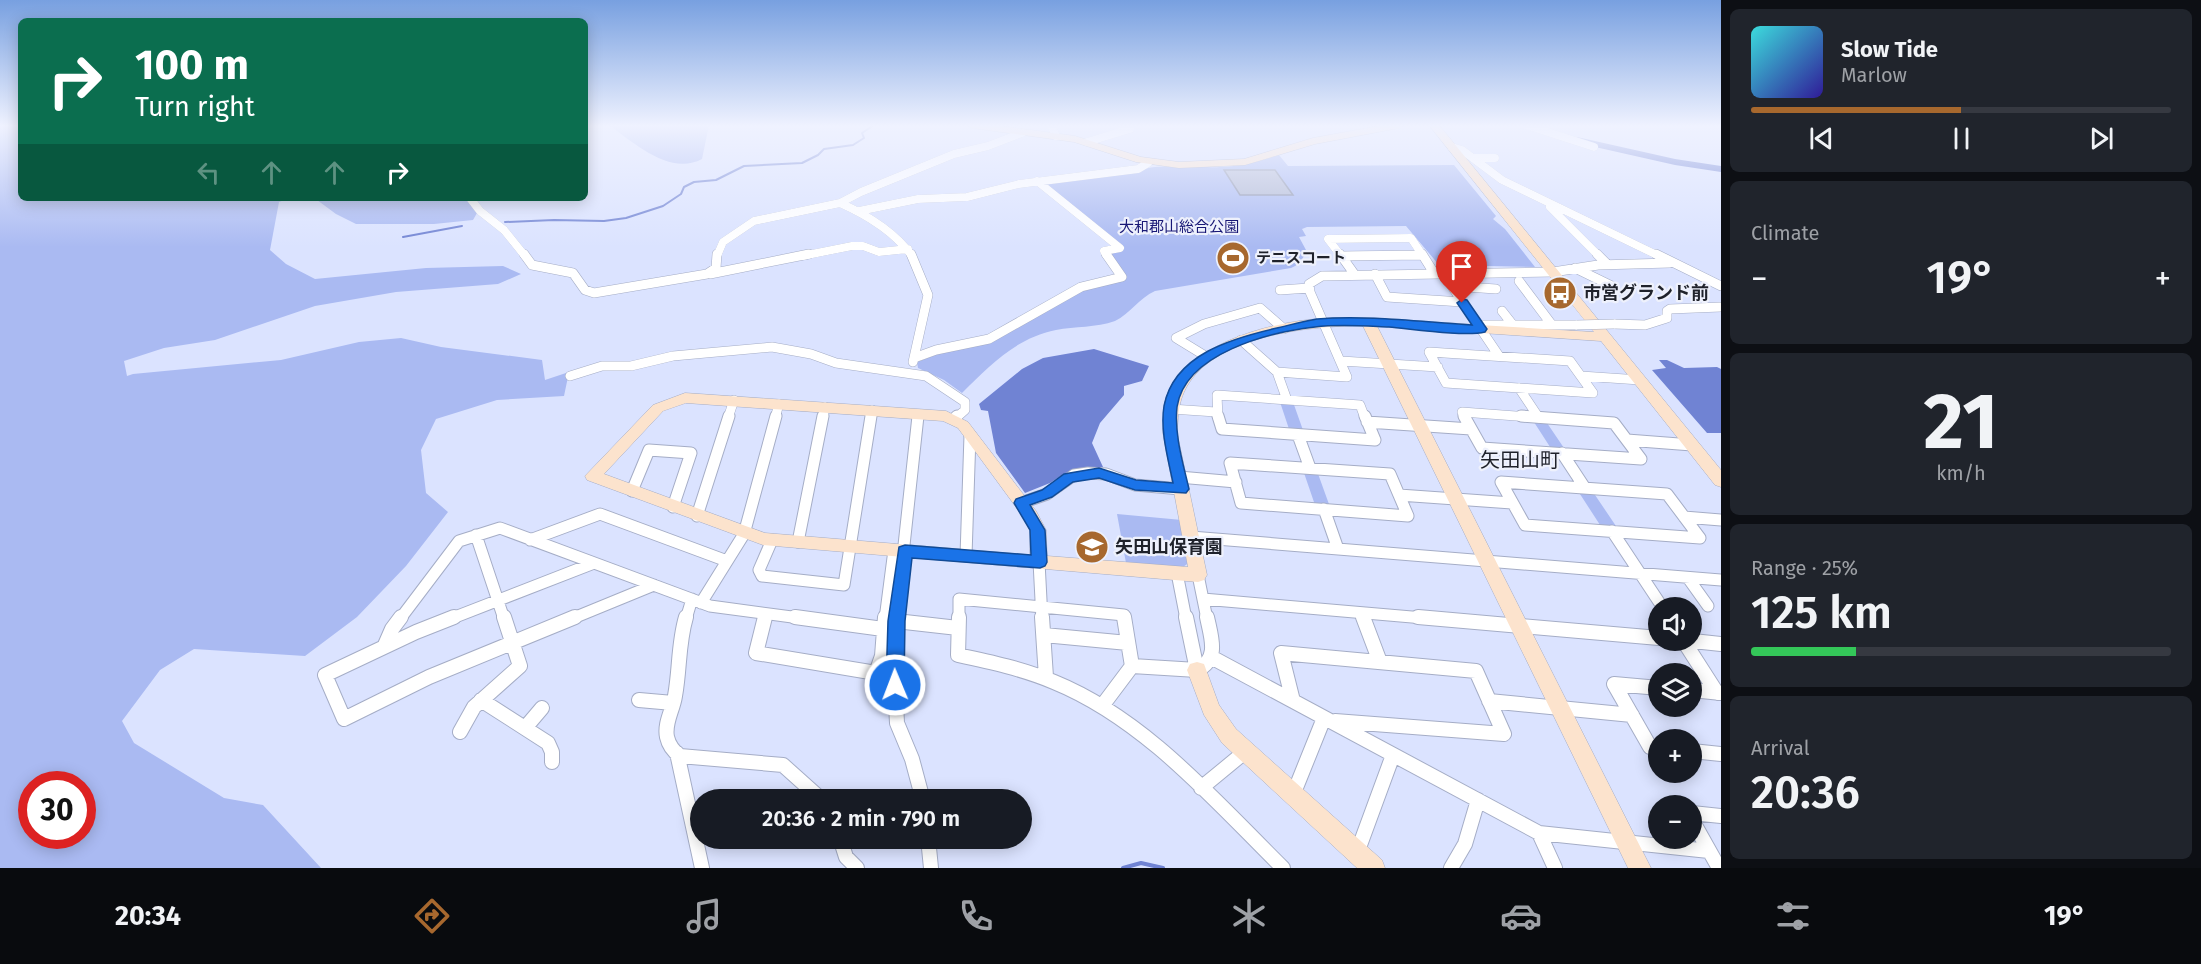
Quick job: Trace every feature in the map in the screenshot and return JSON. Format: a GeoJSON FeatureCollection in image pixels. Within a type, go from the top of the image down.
{"type":"FeatureCollection","features":[{"type":"Feature","properties":{"kind":"street"},"geometry":{"type":"LineString","coordinates":[[710,274],[716,268],[717,255],[723,242],[754,221],[841,202],[926,166]]}},
{"type":"Feature","properties":{"kind":"street"},"geometry":{"type":"LineString","coordinates":[[859,211],[918,199],[967,197],[1037,181],[1138,169],[1144,166]]}},
{"type":"Feature","properties":{"kind":"street"},"geometry":{"type":"LineString","coordinates":[[1467,166],[1692,445],[1718,474]]}},
{"type":"Feature","properties":{"kind":"street"},"geometry":{"type":"LineString","coordinates":[[1482,166],[1496,177],[1721,286]]}},
{"type":"Feature","properties":{"kind":"street"},"geometry":{"type":"LineString","coordinates":[[914,358],[936,350],[989,339],[1082,287],[1122,277],[1104,251],[1120,248],[1098,229],[1071,211],[1037,181]]}},
{"type":"Feature","properties":{"kind":"street"},"geometry":{"type":"LineString","coordinates":[[472,201],[480,211],[504,230],[532,265],[573,273],[585,290],[594,293],[710,274],[852,246],[887,252],[908,249]]}},
{"type":"Feature","properties":{"kind":"street"},"geometry":{"type":"LineString","coordinates":[[841,202],[884,228],[908,249],[928,295],[912,368],[915,373]]}},
{"type":"Feature","properties":{"kind":"street"},"geometry":{"type":"LineString","coordinates":[[1550,204],[1550,207],[1607,264]]}},
{"type":"Feature","properties":{"kind":"street"},"geometry":{"type":"LineString","coordinates":[[1355,274],[1328,239],[1411,238],[1422,255],[1452,286],[1499,356]]}},
{"type":"Feature","properties":{"kind":"street"},"geometry":{"type":"LineString","coordinates":[[1341,256],[1422,255]]}},
{"type":"Feature","properties":{"kind":"street"},"geometry":{"type":"LineString","coordinates":[[1309,288],[1312,282],[1322,276],[1552,272],[1607,264],[1670,263]]}},
{"type":"Feature","properties":{"kind":"street"},"geometry":{"type":"LineString","coordinates":[[1575,268],[1614,287]]}},
{"type":"Feature","properties":{"kind":"street"},"geometry":{"type":"LineString","coordinates":[[1376,274],[1387,297],[1462,303]]}},
{"type":"Feature","properties":{"kind":"street"},"geometry":{"type":"LineString","coordinates":[[1519,281],[1552,325]]}},
{"type":"Feature","properties":{"kind":"street"},"geometry":{"type":"LineString","coordinates":[[1452,286],[1496,289]]}},
{"type":"Feature","properties":{"kind":"street"},"geometry":{"type":"LineString","coordinates":[[1280,290],[1309,288]]}},
{"type":"Feature","properties":{"kind":"street"},"geometry":{"type":"LineString","coordinates":[[1276,372],[1347,376],[1309,288]]}},
{"type":"Feature","properties":{"kind":"street"},"geometry":{"type":"LineString","coordinates":[[1479,327],[1653,324],[1667,318],[1667,311],[1670,309],[1721,307]]}},
{"type":"Feature","properties":{"kind":"street"},"geometry":{"type":"LineString","coordinates":[[1207,357],[1176,338],[1204,324],[1260,308],[1284,329]]}},
{"type":"Feature","properties":{"kind":"street"},"geometry":{"type":"LineString","coordinates":[[1502,311],[1513,325]]}},
{"type":"Feature","properties":{"kind":"street"},"geometry":{"type":"LineString","coordinates":[[1204,664],[1213,646],[1170,433],[1170,409],[1178,388],[1192,369],[1207,357],[1241,340],[1324,322],[1479,327],[1605,337]]}},
{"type":"Feature","properties":{"kind":"street"},"geometry":{"type":"LineString","coordinates":[[1368,322],[1640,868]]}},
{"type":"Feature","properties":{"kind":"street"},"geometry":{"type":"LineString","coordinates":[[1241,340],[1276,372],[1287,400]]}},
{"type":"Feature","properties":{"kind":"street"},"geometry":{"type":"LineString","coordinates":[[570,376],[602,366],[631,366],[673,356],[765,346],[811,354],[830,362],[876,370],[915,373],[937,381],[965,402],[965,410],[954,419]]}},
{"type":"Feature","properties":{"kind":"street"},"geometry":{"type":"LineString","coordinates":[[1429,352],[1499,356],[1570,361],[1593,393],[1446,382],[1429,352]]}},
{"type":"Feature","properties":{"kind":"street"},"geometry":{"type":"LineString","coordinates":[[1341,361],[1438,367]]}},
{"type":"Feature","properties":{"kind":"street"},"geometry":{"type":"LineString","coordinates":[[1581,376],[1640,381]]}},
{"type":"Feature","properties":{"kind":"street"},"geometry":{"type":"LineString","coordinates":[[1519,387],[1539,418]]}},
{"type":"Feature","properties":{"kind":"street"},"geometry":{"type":"LineString","coordinates":[[1217,395],[1287,400],[1360,405],[1375,440],[1222,429],[1216,412],[1217,395]]}},
{"type":"Feature","properties":{"kind":"street"},"geometry":{"type":"LineString","coordinates":[[1046,677],[1044,635],[1042,607],[1040,562],[1038,530],[1021,503],[970,435],[954,419],[872,410],[686,398],[669,402],[653,411],[592,476],[744,534],[772,540],[899,551],[966,556],[1040,562],[1177,573],[1198,575]]}},
{"type":"Feature","properties":{"kind":"street"},"geometry":{"type":"LineString","coordinates":[[697,516],[734,400]]}},
{"type":"Feature","properties":{"kind":"street"},"geometry":{"type":"LineString","coordinates":[[779,404],[744,534],[727,561],[696,601],[680,638],[677,683],[668,718],[667,736],[672,750],[680,756],[783,765],[810,789]]}},
{"type":"Feature","properties":{"kind":"street"},"geometry":{"type":"LineString","coordinates":[[798,542],[825,407]]}},
{"type":"Feature","properties":{"kind":"street"},"geometry":{"type":"LineString","coordinates":[[1170,409],[1216,412]]}},
{"type":"Feature","properties":{"kind":"street"},"geometry":{"type":"LineString","coordinates":[[772,540],[759,570],[762,576],[844,585],[872,410]]}},
{"type":"Feature","properties":{"kind":"street"},"geometry":{"type":"LineString","coordinates":[[1462,412],[1539,418],[1614,423],[1641,459],[1482,448],[1462,412]]}},
{"type":"Feature","properties":{"kind":"street"},"geometry":{"type":"LineString","coordinates":[[766,614],[756,653],[876,673],[881,663],[884,628],[899,551],[918,414]]}},
{"type":"Feature","properties":{"kind":"street"},"geometry":{"type":"LineString","coordinates":[[1367,422],[1472,429]]}},
{"type":"Feature","properties":{"kind":"street"},"geometry":{"type":"LineString","coordinates":[[966,556],[970,435]]}},
{"type":"Feature","properties":{"kind":"street"},"geometry":{"type":"LineString","coordinates":[[1298,435],[1310,468]]}},
{"type":"Feature","properties":{"kind":"street"},"geometry":{"type":"LineString","coordinates":[[1627,440],[1692,445]]}},
{"type":"Feature","properties":{"kind":"street"},"geometry":{"type":"LineString","coordinates":[[632,491],[649,450],[692,453],[673,507]]}},
{"type":"Feature","properties":{"kind":"street"},"geometry":{"type":"LineString","coordinates":[[1562,453],[1585,488]]}},
{"type":"Feature","properties":{"kind":"street"},"geometry":{"type":"LineString","coordinates":[[1230,463],[1310,468],[1390,474],[1408,516],[1241,503],[1230,463]]}},
{"type":"Feature","properties":{"kind":"street"},"geometry":{"type":"LineString","coordinates":[[1021,503],[1047,494],[1074,475],[1088,473],[1106,474],[1135,485],[1236,482]]}},
{"type":"Feature","properties":{"kind":"street"},"geometry":{"type":"LineString","coordinates":[[1501,482],[1585,488],[1667,494],[1700,538],[1525,525],[1501,482]]}},
{"type":"Feature","properties":{"kind":"street"},"geometry":{"type":"LineString","coordinates":[[1399,495],[1512,503]]}},
{"type":"Feature","properties":{"kind":"street"},"geometry":{"type":"LineString","coordinates":[[1324,509],[1338,549]]}},
{"type":"Feature","properties":{"kind":"street"},"geometry":{"type":"LineString","coordinates":[[530,540],[600,514],[727,561]]}},
{"type":"Feature","properties":{"kind":"street"},"geometry":{"type":"LineString","coordinates":[[1684,517],[1721,520]]}},
{"type":"Feature","properties":{"kind":"street"},"geometry":{"type":"LineString","coordinates":[[385,645],[392,629],[459,541],[500,528],[720,608],[884,628]]}},
{"type":"Feature","properties":{"kind":"street"},"geometry":{"type":"LineString","coordinates":[[1612,531],[1656,597]]}},
{"type":"Feature","properties":{"kind":"street"},"geometry":{"type":"LineString","coordinates":[[460,732],[474,707],[520,666],[476,535]]}},
{"type":"Feature","properties":{"kind":"street"},"geometry":{"type":"LineString","coordinates":[[1191,537],[1721,580]]}},
{"type":"Feature","properties":{"kind":"street"},"geometry":{"type":"LineString","coordinates":[[899,551],[894,666],[897,723],[912,759],[920,789]]}},
{"type":"Feature","properties":{"kind":"street"},"geometry":{"type":"LineString","coordinates":[[594,563],[385,645],[325,675],[344,719],[402,689],[654,585]]}},
{"type":"Feature","properties":{"kind":"street"},"geometry":{"type":"LineString","coordinates":[[1177,573],[1204,664],[1205,697],[1220,725],[1374,868]]}},
{"type":"Feature","properties":{"kind":"street"},"geometry":{"type":"LineString","coordinates":[[1688,578],[1708,606]]}},
{"type":"Feature","properties":{"kind":"street"},"geometry":{"type":"LineString","coordinates":[[1102,706],[1132,666],[1124,615],[959,599],[958,655],[1011,665],[1046,677],[1064,684],[1102,706],[1147,736],[1283,868]]}},
{"type":"Feature","properties":{"kind":"street"},"geometry":{"type":"LineString","coordinates":[[1203,599],[1648,637]]}},
{"type":"Feature","properties":{"kind":"street"},"geometry":{"type":"LineString","coordinates":[[1361,613],[1380,663]]}},
{"type":"Feature","properties":{"kind":"street"},"geometry":{"type":"LineString","coordinates":[[896,621],[958,628]]}},
{"type":"Feature","properties":{"kind":"street"},"geometry":{"type":"LineString","coordinates":[[1044,635],[1128,644]]}},
{"type":"Feature","properties":{"kind":"street"},"geometry":{"type":"LineString","coordinates":[[1702,642],[1721,644]]}},
{"type":"Feature","properties":{"kind":"street"},"geometry":{"type":"LineString","coordinates":[[1690,651],[1719,693]]}},
{"type":"Feature","properties":{"kind":"street"},"geometry":{"type":"LineString","coordinates":[[1293,701],[1281,653],[1476,671],[1504,734],[1326,719]]}},
{"type":"Feature","properties":{"kind":"street"},"geometry":{"type":"LineString","coordinates":[[1132,666],[1204,664],[1293,701],[1539,833],[1709,851]]}},
{"type":"Feature","properties":{"kind":"street"},"geometry":{"type":"LineString","coordinates":[[1648,686],[1614,684],[1648,743]]}},
{"type":"Feature","properties":{"kind":"street"},"geometry":{"type":"LineString","coordinates":[[1702,691],[1719,693]]}},
{"type":"Feature","properties":{"kind":"street"},"geometry":{"type":"LineString","coordinates":[[481,700],[548,744],[552,752],[552,762]]}},
{"type":"Feature","properties":{"kind":"street"},"geometry":{"type":"LineString","coordinates":[[639,700],[673,703]]}},
{"type":"Feature","properties":{"kind":"street"},"geometry":{"type":"LineString","coordinates":[[1489,701],[1632,715]]}},
{"type":"Feature","properties":{"kind":"street"},"geometry":{"type":"LineString","coordinates":[[525,728],[542,708]]}},
{"type":"Feature","properties":{"kind":"street"},"geometry":{"type":"LineString","coordinates":[[1293,795],[1326,719]]}},
{"type":"Feature","properties":{"kind":"street"},"geometry":{"type":"LineString","coordinates":[[1201,788],[1246,751]]}},
{"type":"Feature","properties":{"kind":"street"},"geometry":{"type":"LineString","coordinates":[[1702,752],[1721,754]]}},
{"type":"Feature","properties":{"kind":"street"},"geometry":{"type":"LineString","coordinates":[[677,753],[702,868]]}},
{"type":"Feature","properties":{"kind":"street"},"geometry":{"type":"LineString","coordinates":[[1356,853],[1393,754]]}},
{"type":"Feature","properties":{"kind":"street"},"geometry":{"type":"LineString","coordinates":[[1450,868],[1465,844],[1478,800]]}},
{"type":"Feature","properties":{"kind":"street"},"geometry":{"type":"LineString","coordinates":[[1702,814],[1721,816]]}},
{"type":"Feature","properties":{"kind":"street"},"geometry":{"type":"LineString","coordinates":[[1539,833],[1555,868]]}},
{"type":"Feature","properties":{"kind":"street"},"geometry":{"type":"LineString","coordinates":[[1702,838],[1719,868]]}},
{"type":"Feature","properties":{"kind":"street"},"geometry":{"type":"LineString","coordinates":[[843,849],[846,857],[857,868]]}},
{"type":"Feature","properties":{"kind":"street"},"geometry":{"type":"LineString","coordinates":[[929,849],[931,868]]}},
{"type":"Feature","properties":{"kind":"green space"},"geometry":{"type":"Polygon","coordinates":[[[0,166],[18,166],[18,201],[282,201],[279,202],[270,250],[286,264],[315,279],[426,268],[503,266],[521,274],[498,284],[396,292],[315,306],[215,340],[164,348],[124,361],[127,376],[281,360],[359,342],[401,338],[441,347],[542,360],[545,380],[569,372],[564,396],[497,400],[436,419],[421,450],[426,493],[448,512],[406,566],[357,617],[305,656],[194,649],[160,670],[122,721],[134,743],[224,798],[263,805],[321,868],[0,868],[0,166]]]}},
{"type":"Feature","properties":{"kind":"green space","name":"大和郡山総合公園"},"geometry":{"type":"Polygon","coordinates":[[[1454,166],[1496,216],[1493,219],[1505,229],[1535,267],[1439,265],[1406,226],[1307,227],[1302,229],[1306,236],[1299,237],[1306,250],[1305,253],[1299,263],[1291,268],[1155,291],[1115,321],[1056,330],[1028,339],[1004,354],[962,393],[944,380],[918,368],[917,362],[954,348],[996,338],[1091,284],[1124,276],[1107,252],[1123,247],[1041,182],[1158,167],[1454,166]]]}},
{"type":"Feature","properties":{"kind":"green space"},"geometry":{"type":"Polygon","coordinates":[[[318,201],[471,201],[477,213],[473,220],[434,224],[356,224],[336,214],[318,201]]]}},
{"type":"Feature","properties":{"kind":"green space"},"geometry":{"type":"Polygon","coordinates":[[[1280,402],[1293,402],[1304,433],[1290,432],[1280,402]]]}},
{"type":"Feature","properties":{"kind":"green space"},"geometry":{"type":"Polygon","coordinates":[[[1532,419],[1545,420],[1566,451],[1552,450],[1532,419]]]}},
{"type":"Feature","properties":{"kind":"green space"},"geometry":{"type":"Polygon","coordinates":[[[1303,470],[1317,471],[1330,507],[1315,505],[1303,470]]]}},
{"type":"Feature","properties":{"kind":"green space"},"geometry":{"type":"Polygon","coordinates":[[[1578,491],[1593,492],[1618,529],[1602,528],[1578,491]]]}},
{"type":"Feature","properties":{"kind":"green space"},"geometry":{"type":"Polygon","coordinates":[[[1117,514],[1182,520],[1190,562],[1183,567],[1126,563],[1117,514]]]}},
{"type":"Feature","properties":{"kind":"shaded area"},"geometry":{"type":"Polygon","coordinates":[[[1094,349],[1149,366],[1142,381],[1124,386],[1124,395],[1100,423],[1092,443],[1103,467],[1065,473],[1050,483],[1025,493],[996,453],[988,411],[981,410],[979,404],[1022,369],[1043,358],[1094,349]]]}},
{"type":"Feature","properties":{"kind":"shaded area"},"geometry":{"type":"Polygon","coordinates":[[[1659,360],[1667,360],[1684,368],[1717,367],[1721,369],[1721,433],[1707,433],[1652,370],[1666,368],[1659,360]]]}},
{"type":"Feature","properties":{"kind":"building"},"geometry":{"type":"Polygon","coordinates":[[[1224,170],[1275,170],[1293,195],[1240,195],[1224,170]]]}},
{"type":"Feature","properties":{"kind":"waterway"},"geometry":{"type":"LineString","coordinates":[[505,222],[604,221],[626,218],[663,206],[681,194],[684,187],[694,182],[716,180],[744,166],[754,166]]}},
{"type":"Feature","properties":{"kind":"waterway"},"geometry":{"type":"LineString","coordinates":[[1698,166],[1721,169]]}},
{"type":"Feature","properties":{"kind":"waterway"},"geometry":{"type":"LineString","coordinates":[[403,237],[462,226]]}},
{"type":"Feature","properties":{"kind":"waterway"},"geometry":{"type":"LineString","coordinates":[[1123,868],[1141,863],[1163,868]]}},
{"type":"Feature","properties":{"kind":"place","name":"テニスコート"},"geometry":{"type":"Point","coordinates":[1233,258]}},
{"type":"Feature","properties":{"kind":"place","name":"市営グランド前"},"geometry":{"type":"Point","coordinates":[1560,293]}},
{"type":"Feature","properties":{"kind":"place","name":"矢田山保育園"},"geometry":{"type":"Point","coordinates":[1092,547]}},
{"type":"Feature","properties":{"kind":"district","name":"矢田山町"},"geometry":{"type":"Point","coordinates":[1520,460]}},
{"type":"Feature","properties":{"kind":"route"},"geometry":{"type":"LineString","coordinates":[[895,685],[896,621],[905,551],[1040,562],[1038,530],[1021,503],[1047,494],[1074,475],[1099,473],[1135,485],[1181,489],[1170,433],[1171,406],[1173,397],[1184,379],[1210,354],[1245,339],[1315,323],[1357,322],[1481,329],[1462,303]]}}]}
